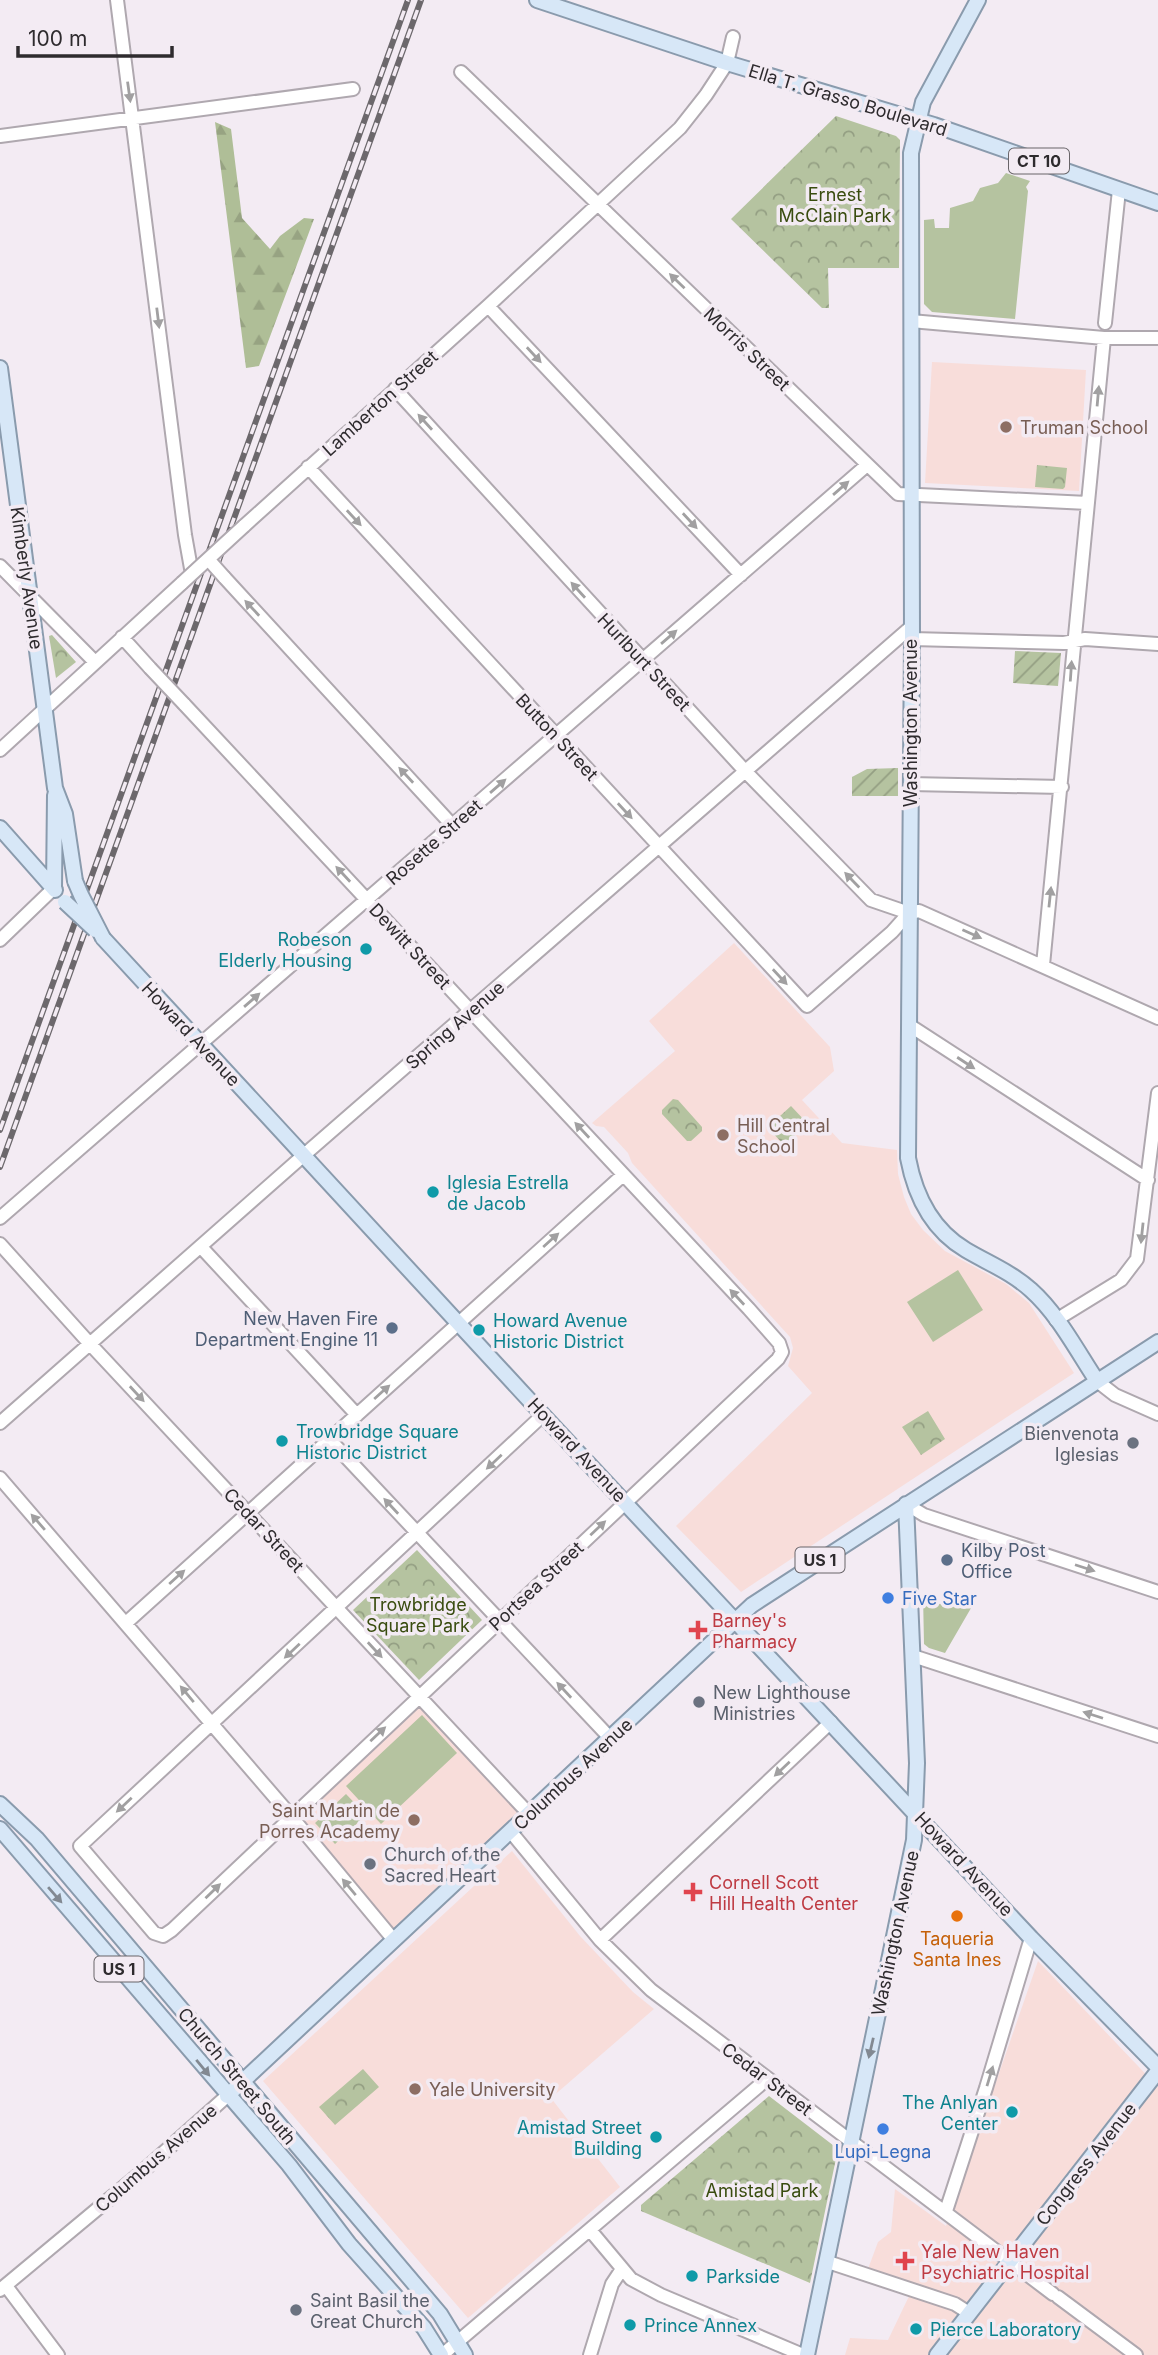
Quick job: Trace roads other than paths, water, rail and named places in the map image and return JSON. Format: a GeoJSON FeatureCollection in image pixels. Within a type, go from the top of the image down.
{"type":"FeatureCollection","features":[{"type":"Feature","properties":{"kind":"main road","name":"Ella T. Grasso Boulevard"},"geometry":{"type":"LineString","coordinates":[[537,0],[727,63],[919,121],[1158,204]]}},
{"type":"Feature","properties":{"kind":"main road","name":"Washington Avenue"},"geometry":{"type":"LineString","coordinates":[[978,0],[923,102],[910,166],[908,1158],[913,1183],[923,1205],[938,1227],[964,1249],[1022,1282],[1034,1292],[1097,1381]]}},
{"type":"Feature","properties":{"kind":"main road","name":"Kimberly Avenue"},"geometry":{"type":"LineString","coordinates":[[0,368],[5,452],[29,598],[55,788]]}},
{"type":"Feature","properties":{"kind":"main road"},"geometry":{"type":"LineString","coordinates":[[55,788],[65,814],[75,881],[103,938]]}},
{"type":"Feature","properties":{"kind":"main road"},"geometry":{"type":"LineString","coordinates":[[54,888],[55,788]]}},
{"type":"Feature","properties":{"kind":"main road","name":"Howard Avenue"},"geometry":{"type":"LineString","coordinates":[[0,828],[65,902],[103,938],[1031,1938],[1158,2069]]}},
{"type":"Feature","properties":{"kind":"main road","name":"Columbus Avenue"},"geometry":{"type":"LineString","coordinates":[[227,2096],[752,1605],[1158,1342]]}},
{"type":"Feature","properties":{"kind":"main road","name":"Washington Avenue"},"geometry":{"type":"LineString","coordinates":[[805,2355],[828,2262],[914,1840],[917,1763],[906,1504]]}},
{"type":"Feature","properties":{"kind":"main road","name":"Church Street South"},"geometry":{"type":"LineString","coordinates":[[0,1804],[37,1839],[243,2081],[424,2295],[462,2348]]}},
{"type":"Feature","properties":{"kind":"main road","name":"Church Street South"},"geometry":{"type":"LineString","coordinates":[[0,1829],[289,2165],[349,2244],[424,2328],[441,2355]]}},
{"type":"Feature","properties":{"kind":"main road","name":"Congress Avenue"},"geometry":{"type":"LineString","coordinates":[[937,2355],[1158,2069]]}},
{"type":"Feature","properties":{"kind":"main road"},"geometry":{"type":"LineString","coordinates":[[392,2292],[413,2300],[424,2295]]}},
{"type":"Feature","properties":{"kind":"street"},"geometry":{"type":"LineString","coordinates":[[117,0],[188,574]]}},
{"type":"Feature","properties":{"kind":"street","name":"Lamberton Street"},"geometry":{"type":"LineString","coordinates":[[0,750],[188,574],[208,559],[488,306],[680,128],[727,63],[733,37]]}},
{"type":"Feature","properties":{"kind":"street","name":"Morris Street"},"geometry":{"type":"LineString","coordinates":[[461,72],[898,494],[1088,503]]}},
{"type":"Feature","properties":{"kind":"street"},"geometry":{"type":"LineString","coordinates":[[0,136],[353,89]]}},
{"type":"Feature","properties":{"kind":"street"},"geometry":{"type":"LineString","coordinates":[[1105,323],[1119,190]]}},
{"type":"Feature","properties":{"kind":"street"},"geometry":{"type":"LineString","coordinates":[[488,306],[741,575]]}},
{"type":"Feature","properties":{"kind":"street"},"geometry":{"type":"LineString","coordinates":[[911,321],[1104,338],[1158,338]]}},
{"type":"Feature","properties":{"kind":"street"},"geometry":{"type":"LineString","coordinates":[[1043,965],[1104,338]]}},
{"type":"Feature","properties":{"kind":"street","name":"Hurlburt Street"},"geometry":{"type":"LineString","coordinates":[[395,389],[642,660],[871,900],[909,913],[919,911],[1158,1018]]}},
{"type":"Feature","properties":{"kind":"street","name":"Rosette Street"},"geometry":{"type":"LineString","coordinates":[[0,1218],[867,465]]}},
{"type":"Feature","properties":{"kind":"street","name":"Button Street"},"geometry":{"type":"LineString","coordinates":[[308,467],[807,1006],[892,932],[909,913]]}},
{"type":"Feature","properties":{"kind":"street"},"geometry":{"type":"LineString","coordinates":[[208,559],[452,825]]}},
{"type":"Feature","properties":{"kind":"street"},"geometry":{"type":"LineString","coordinates":[[0,566],[95,662]]}},
{"type":"Feature","properties":{"kind":"street"},"geometry":{"type":"LineString","coordinates":[[911,633],[1158,644]]}},
{"type":"Feature","properties":{"kind":"street","name":"Spring Avenue"},"geometry":{"type":"LineString","coordinates":[[0,1423],[746,771],[911,633]]}},
{"type":"Feature","properties":{"kind":"street","name":"Dewitt Street"},"geometry":{"type":"LineString","coordinates":[[122,637],[782,1348]]}},
{"type":"Feature","properties":{"kind":"street"},"geometry":{"type":"LineString","coordinates":[[910,784],[1062,787]]}},
{"type":"Feature","properties":{"kind":"street"},"geometry":{"type":"LineString","coordinates":[[0,940],[54,888]]}},
{"type":"Feature","properties":{"kind":"street"},"geometry":{"type":"LineString","coordinates":[[909,1025],[1148,1180]]}},
{"type":"Feature","properties":{"kind":"street"},"geometry":{"type":"LineString","coordinates":[[1056,1320],[1114,1285],[1130,1271],[1139,1254],[1158,1093]]}},
{"type":"Feature","properties":{"kind":"street"},"geometry":{"type":"LineString","coordinates":[[126,1623],[623,1175]]}},
{"type":"Feature","properties":{"kind":"street","name":"Cedar Street"},"geometry":{"type":"LineString","coordinates":[[0,1244],[530,1815]]}},
{"type":"Feature","properties":{"kind":"street"},"geometry":{"type":"LineString","coordinates":[[201,1247],[357,1415]]}},
{"type":"Feature","properties":{"kind":"street","name":"Portsea Street"},"geometry":{"type":"LineString","coordinates":[[212,1725],[80,1846],[154,1933],[163,1936],[778,1359],[782,1348]]}},
{"type":"Feature","properties":{"kind":"street"},"geometry":{"type":"LineString","coordinates":[[1097,1381],[1115,1395],[1158,1414]]}},
{"type":"Feature","properties":{"kind":"street"},"geometry":{"type":"LineString","coordinates":[[212,1725],[543,1415]]}},
{"type":"Feature","properties":{"kind":"street"},"geometry":{"type":"LineString","coordinates":[[330,1440],[611,1739]]}},
{"type":"Feature","properties":{"kind":"street"},"geometry":{"type":"LineString","coordinates":[[0,1478],[393,1939]]}},
{"type":"Feature","properties":{"kind":"street"},"geometry":{"type":"LineString","coordinates":[[906,1504],[924,1516],[1158,1592]]}},
{"type":"Feature","properties":{"kind":"street"},"geometry":{"type":"LineString","coordinates":[[913,1656],[1158,1736]]}},
{"type":"Feature","properties":{"kind":"street"},"geometry":{"type":"LineString","coordinates":[[600,1940],[831,1722]]}},
{"type":"Feature","properties":{"kind":"street","name":"Cedar Street"},"geometry":{"type":"LineString","coordinates":[[511,1832],[600,1940],[651,1990],[1136,2355]]}},
{"type":"Feature","properties":{"kind":"street"},"geometry":{"type":"LineString","coordinates":[[946,2211],[995,2062],[1031,1938]]}},
{"type":"Feature","properties":{"kind":"street"},"geometry":{"type":"LineString","coordinates":[[441,2355],[462,2348],[590,2230],[767,2079]]}},
{"type":"Feature","properties":{"kind":"street","name":"Columbus Avenue"},"geometry":{"type":"LineString","coordinates":[[3,2288],[135,2179],[227,2096]]}},
{"type":"Feature","properties":{"kind":"street"},"geometry":{"type":"LineString","coordinates":[[590,2230],[631,2279],[661,2295],[805,2355]]}},
{"type":"Feature","properties":{"kind":"street"},"geometry":{"type":"LineString","coordinates":[[828,2262],[955,2304],[969,2313]]}},
{"type":"Feature","properties":{"kind":"street"},"geometry":{"type":"LineString","coordinates":[[590,2355],[612,2284],[622,2269]]}},
{"type":"Feature","properties":{"kind":"street"},"geometry":{"type":"LineString","coordinates":[[3,2288],[58,2355]]}},
{"type":"Feature","properties":{"kind":"railway"},"geometry":{"type":"LineString","coordinates":[[0,1130],[408,0]]}},
{"type":"Feature","properties":{"kind":"railway"},"geometry":{"type":"LineString","coordinates":[[0,1167],[421,0]]}},
{"type":"Feature","properties":{"kind":"place","name":"Truman School"},"geometry":{"type":"Point","coordinates":[1006,427]}},
{"type":"Feature","properties":{"kind":"place","name":"Robeson Elderly Housing"},"geometry":{"type":"Point","coordinates":[366,949]}},
{"type":"Feature","properties":{"kind":"place","name":"Hill Central School"},"geometry":{"type":"Point","coordinates":[723,1135]}},
{"type":"Feature","properties":{"kind":"place","name":"Iglesia Estrella de Jacob"},"geometry":{"type":"Point","coordinates":[433,1192]}},
{"type":"Feature","properties":{"kind":"place","name":"New Haven Fire Department Engine 11"},"geometry":{"type":"Point","coordinates":[392,1328]}},
{"type":"Feature","properties":{"kind":"place","name":"Howard Avenue Historic District"},"geometry":{"type":"Point","coordinates":[479,1330]}},
{"type":"Feature","properties":{"kind":"place","name":"Trowbridge Square Historic District"},"geometry":{"type":"Point","coordinates":[282,1441]}},
{"type":"Feature","properties":{"kind":"place","name":"Bienvenota Iglesias"},"geometry":{"type":"Point","coordinates":[1133,1443]}},
{"type":"Feature","properties":{"kind":"place","name":"Kilby Post Office"},"geometry":{"type":"Point","coordinates":[947,1560]}},
{"type":"Feature","properties":{"kind":"place","name":"Five Star"},"geometry":{"type":"Point","coordinates":[888,1598]}},
{"type":"Feature","properties":{"kind":"place","name":"Barney's Pharmacy"},"geometry":{"type":"Point","coordinates":[698,1630]}},
{"type":"Feature","properties":{"kind":"place","name":"New Lighthouse Ministries"},"geometry":{"type":"Point","coordinates":[699,1702]}},
{"type":"Feature","properties":{"kind":"place","name":"Saint Martin de Porres Academy"},"geometry":{"type":"Point","coordinates":[414,1820]}},
{"type":"Feature","properties":{"kind":"place","name":"Church of the Sacred Heart"},"geometry":{"type":"Point","coordinates":[370,1864]}},
{"type":"Feature","properties":{"kind":"place","name":"Cornell Scott Hill Health Center"},"geometry":{"type":"Point","coordinates":[693,1892]}},
{"type":"Feature","properties":{"kind":"place","name":"Taqueria Santa Ines"},"geometry":{"type":"Point","coordinates":[957,1916]}},
{"type":"Feature","properties":{"kind":"place","name":"Yale University"},"geometry":{"type":"Point","coordinates":[415,2089]}},
{"type":"Feature","properties":{"kind":"place","name":"The Anlyan Center"},"geometry":{"type":"Point","coordinates":[1012,2112]}},
{"type":"Feature","properties":{"kind":"place","name":"Lupi-Legna"},"geometry":{"type":"Point","coordinates":[883,2129]}},
{"type":"Feature","properties":{"kind":"place","name":"Amistad Street Building"},"geometry":{"type":"Point","coordinates":[656,2137]}},
{"type":"Feature","properties":{"kind":"place","name":"Yale New Haven Psychiatric Hospital"},"geometry":{"type":"Point","coordinates":[905,2261]}},
{"type":"Feature","properties":{"kind":"place","name":"Parkside"},"geometry":{"type":"Point","coordinates":[692,2276]}},
{"type":"Feature","properties":{"kind":"place","name":"Saint Basil the Great Church"},"geometry":{"type":"Point","coordinates":[296,2310]}},
{"type":"Feature","properties":{"kind":"place","name":"Prince Annex"},"geometry":{"type":"Point","coordinates":[630,2325]}},
{"type":"Feature","properties":{"kind":"place","name":"Pierce Laboratory"},"geometry":{"type":"Point","coordinates":[916,2329]}},
{"type":"Feature","properties":{"kind":"park label","name":"Ernest McClain Park"},"geometry":{"type":"Point","coordinates":[835,204]}},
{"type":"Feature","properties":{"kind":"park label","name":"Trowbridge Square Park"},"geometry":{"type":"Point","coordinates":[418,1614]}},
{"type":"Feature","properties":{"kind":"park label","name":"Amistad Park"},"geometry":{"type":"Point","coordinates":[762,2190]}}]}
